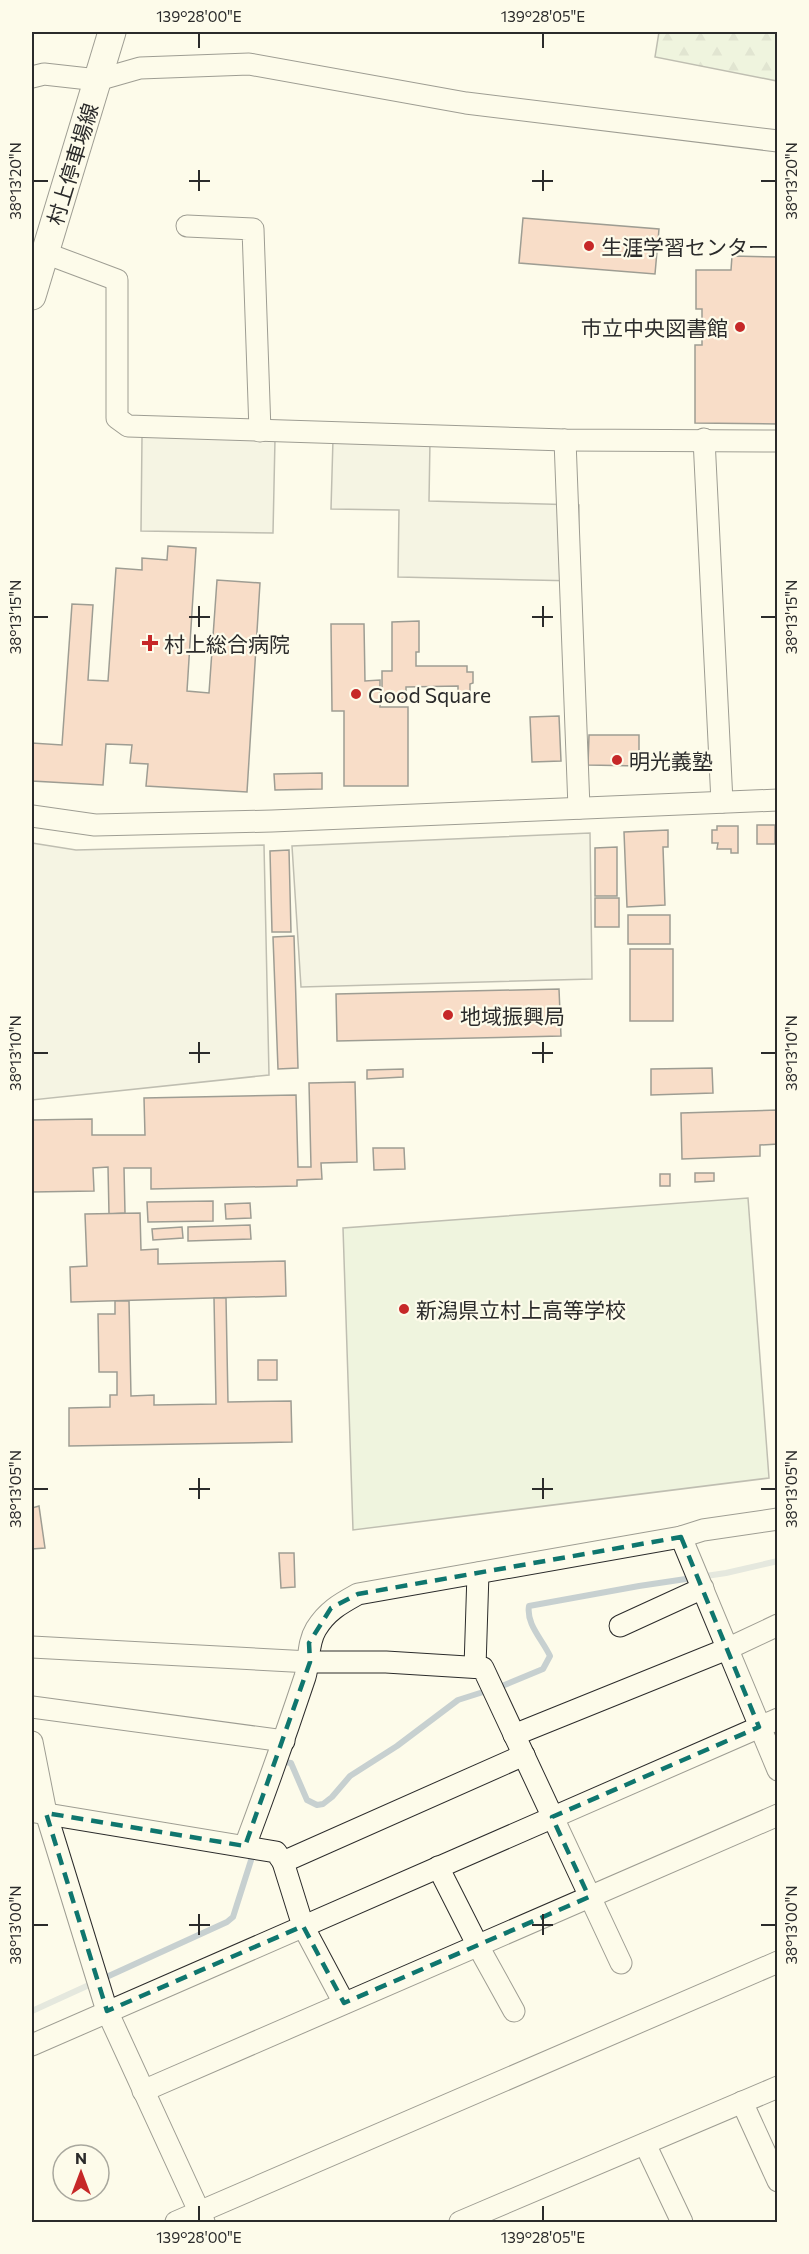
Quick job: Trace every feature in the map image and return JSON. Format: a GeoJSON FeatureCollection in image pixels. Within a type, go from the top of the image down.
{"type":"FeatureCollection","features":[{"type":"Feature","properties":{"kind":"main road","name":"村上停車場線"},"geometry":{"type":"LineString","coordinates":[[32,296],[112,32]]}},
{"type":"Feature","properties":{"kind":"street"},"geometry":{"type":"LineString","coordinates":[[36,70],[98,80],[140,68],[249,64],[466,104],[777,141]]}},
{"type":"Feature","properties":{"kind":"street"},"geometry":{"type":"LineString","coordinates":[[187,226],[253,229],[260,430]]}},
{"type":"Feature","properties":{"kind":"street"},"geometry":{"type":"LineString","coordinates":[[45,253],[117,280],[117,418],[128,426],[565,440],[777,441]]}},
{"type":"Feature","properties":{"kind":"street"},"geometry":{"type":"LineString","coordinates":[[704,439],[722,802]]}},
{"type":"Feature","properties":{"kind":"street"},"geometry":{"type":"LineString","coordinates":[[565,440],[579,808]]}},
{"type":"Feature","properties":{"kind":"street"},"geometry":{"type":"LineString","coordinates":[[32,816],[107,825],[272,821],[777,800]]}},
{"type":"Feature","properties":{"kind":"street"},"geometry":{"type":"LineString","coordinates":[[245,1846],[310,1662],[309,1643],[331,1608],[358,1594],[681,1537],[703,1530],[777,1519]]}},
{"type":"Feature","properties":{"kind":"street"},"geometry":{"type":"LineString","coordinates":[[681,1537],[727,1649],[768,1723],[777,1770]]}},
{"type":"Feature","properties":{"kind":"street"},"geometry":{"type":"LineString","coordinates":[[476,1666],[478,1573]]}},
{"type":"Feature","properties":{"kind":"street"},"geometry":{"type":"LineString","coordinates":[[620,1626],[703,1588]]}},
{"type":"Feature","properties":{"kind":"street"},"geometry":{"type":"LineString","coordinates":[[514,1735],[727,1649],[777,1625]]}},
{"type":"Feature","properties":{"kind":"street"},"geometry":{"type":"LineString","coordinates":[[32,1647],[310,1662],[386,1662],[483,1668],[621,1963]]}},
{"type":"Feature","properties":{"kind":"street"},"geometry":{"type":"LineString","coordinates":[[32,1707],[284,1741]]}},
{"type":"Feature","properties":{"kind":"street"},"geometry":{"type":"LineString","coordinates":[[32,2045],[768,1723]]}},
{"type":"Feature","properties":{"kind":"street"},"geometry":{"type":"LineString","coordinates":[[32,1742],[39,1812],[107,2012],[201,2217]]}},
{"type":"Feature","properties":{"kind":"street"},"geometry":{"type":"LineString","coordinates":[[283,1862],[524,1755]]}},
{"type":"Feature","properties":{"kind":"street"},"geometry":{"type":"LineString","coordinates":[[39,1812],[276,1852],[283,1862],[303,1926],[344,2003]]}},
{"type":"Feature","properties":{"kind":"street"},"geometry":{"type":"LineString","coordinates":[[143,2091],[777,1815]]}},
{"type":"Feature","properties":{"kind":"street"},"geometry":{"type":"LineString","coordinates":[[438,1867],[514,2010]]}},
{"type":"Feature","properties":{"kind":"street"},"geometry":{"type":"LineString","coordinates":[[176,2223],[201,2217],[777,1962]]}},
{"type":"Feature","properties":{"kind":"street"},"geometry":{"type":"LineString","coordinates":[[460,2223],[777,2087]]}},
{"type":"Feature","properties":{"kind":"street"},"geometry":{"type":"LineString","coordinates":[[742,2102],[777,2181]]}},
{"type":"Feature","properties":{"kind":"street"},"geometry":{"type":"LineString","coordinates":[[645,2144],[682,2223]]}},
{"type":"Feature","properties":{"kind":"highlighted area"},"geometry":{"type":"Polygon","coordinates":[[[681,1537],[759,1727],[552,1817],[589,1897],[344,2003],[303,1926],[107,2011],[46,1813],[245,1846],[310,1662],[309,1643],[331,1608],[358,1594],[681,1537]]]}},
{"type":"Feature","properties":{"kind":"green space"},"geometry":{"type":"Polygon","coordinates":[[[659,32],[777,32],[777,81],[655,57],[659,32]]]}},
{"type":"Feature","properties":{"kind":"green space"},"geometry":{"type":"Polygon","coordinates":[[[748,1198],[769,1478],[353,1530],[343,1228],[748,1198]]]}},
{"type":"Feature","properties":{"kind":"shaded area"},"geometry":{"type":"Polygon","coordinates":[[[142,437],[275,439],[273,533],[141,531],[142,437]]]}},
{"type":"Feature","properties":{"kind":"shaded area"},"geometry":{"type":"Polygon","coordinates":[[[333,439],[430,441],[429,501],[579,505],[578,581],[398,577],[399,510],[331,509],[333,439]]]}},
{"type":"Feature","properties":{"kind":"shaded area"},"geometry":{"type":"Polygon","coordinates":[[[590,833],[592,979],[301,987],[292,846],[590,833]]]}},
{"type":"Feature","properties":{"kind":"shaded area"},"geometry":{"type":"Polygon","coordinates":[[[32,843],[76,850],[264,845],[269,1075],[32,1100],[32,843]]]}},
{"type":"Feature","properties":{"kind":"building","name":"生涯学習センター"},"geometry":{"type":"Polygon","coordinates":[[[523,218],[659,229],[655,274],[519,263],[523,218]]]}},
{"type":"Feature","properties":{"kind":"building","name":"市立中央図書館"},"geometry":{"type":"Polygon","coordinates":[[[732,256],[778,257],[778,424],[695,423],[695,345],[702,345],[702,309],[696,309],[696,270],[731,270],[732,256]]]}},
{"type":"Feature","properties":{"kind":"building","name":"村上総合病院"},"geometry":{"type":"Polygon","coordinates":[[[168,546],[196,548],[187,691],[209,693],[217,580],[260,583],[247,792],[146,786],[148,764],[130,763],[132,745],[106,744],[103,785],[32,781],[32,743],[62,745],[72,604],[93,605],[88,680],[108,681],[116,568],[142,570],[142,558],[167,560],[168,546]]]}},
{"type":"Feature","properties":{"kind":"building"},"geometry":{"type":"Polygon","coordinates":[[[419,621],[419,652],[416,652],[416,666],[467,666],[467,672],[473,672],[470,698],[458,698],[458,686],[406,687],[406,699],[382,699],[382,671],[392,671],[392,622],[419,621]]]}},
{"type":"Feature","properties":{"kind":"building","name":"Good Square"},"geometry":{"type":"Polygon","coordinates":[[[331,624],[364,624],[365,681],[380,680],[380,707],[408,707],[408,786],[344,786],[344,711],[332,711],[331,624]]]}},
{"type":"Feature","properties":{"kind":"building"},"geometry":{"type":"Polygon","coordinates":[[[559,716],[561,761],[532,762],[530,717],[559,716]]]}},
{"type":"Feature","properties":{"kind":"building"},"geometry":{"type":"Polygon","coordinates":[[[589,735],[639,735],[639,766],[588,765],[589,735]]]}},
{"type":"Feature","properties":{"kind":"building"},"geometry":{"type":"Polygon","coordinates":[[[322,773],[322,789],[275,790],[274,774],[322,773]]]}},
{"type":"Feature","properties":{"kind":"building"},"geometry":{"type":"Polygon","coordinates":[[[757,825],[775,825],[775,844],[757,844],[757,825]]]}},
{"type":"Feature","properties":{"kind":"building"},"geometry":{"type":"Polygon","coordinates":[[[717,826],[738,826],[738,853],[731,853],[731,849],[717,849],[718,843],[712,843],[712,830],[717,830],[717,826]]]}},
{"type":"Feature","properties":{"kind":"building"},"geometry":{"type":"Polygon","coordinates":[[[668,830],[668,847],[663,847],[665,905],[627,907],[624,832],[668,830]]]}},
{"type":"Feature","properties":{"kind":"building"},"geometry":{"type":"Polygon","coordinates":[[[617,847],[617,896],[595,896],[595,848],[617,847]]]}},
{"type":"Feature","properties":{"kind":"building"},"geometry":{"type":"Polygon","coordinates":[[[289,850],[291,932],[272,932],[270,851],[289,850]]]}},
{"type":"Feature","properties":{"kind":"building"},"geometry":{"type":"Polygon","coordinates":[[[595,898],[619,898],[619,927],[595,927],[595,898]]]}},
{"type":"Feature","properties":{"kind":"building"},"geometry":{"type":"Polygon","coordinates":[[[628,915],[670,915],[670,944],[628,944],[628,915]]]}},
{"type":"Feature","properties":{"kind":"building"},"geometry":{"type":"Polygon","coordinates":[[[294,936],[298,1068],[278,1069],[273,937],[294,936]]]}},
{"type":"Feature","properties":{"kind":"building"},"geometry":{"type":"Polygon","coordinates":[[[630,949],[673,949],[673,1021],[630,1021],[630,949]]]}},
{"type":"Feature","properties":{"kind":"building","name":"地域振興局"},"geometry":{"type":"Polygon","coordinates":[[[559,989],[561,1036],[337,1041],[336,994],[559,989]]]}},
{"type":"Feature","properties":{"kind":"building"},"geometry":{"type":"Polygon","coordinates":[[[712,1068],[713,1093],[651,1095],[651,1069],[712,1068]]]}},
{"type":"Feature","properties":{"kind":"building"},"geometry":{"type":"Polygon","coordinates":[[[403,1069],[403,1077],[367,1079],[367,1070],[403,1069]]]}},
{"type":"Feature","properties":{"kind":"building"},"geometry":{"type":"Polygon","coordinates":[[[355,1082],[357,1162],[321,1163],[322,1179],[297,1180],[297,1186],[151,1189],[151,1168],[124,1168],[125,1213],[109,1214],[108,1167],[93,1168],[94,1191],[32,1192],[32,1120],[92,1119],[92,1135],[145,1135],[144,1098],[296,1095],[298,1167],[311,1167],[309,1083],[355,1082]]]}},
{"type":"Feature","properties":{"kind":"building"},"geometry":{"type":"Polygon","coordinates":[[[778,1110],[778,1144],[760,1145],[760,1156],[682,1159],[681,1113],[778,1110]]]}},
{"type":"Feature","properties":{"kind":"building"},"geometry":{"type":"Polygon","coordinates":[[[373,1148],[404,1148],[405,1169],[374,1170],[373,1148]]]}},
{"type":"Feature","properties":{"kind":"building"},"geometry":{"type":"Polygon","coordinates":[[[695,1173],[714,1173],[714,1181],[695,1182],[695,1173]]]}},
{"type":"Feature","properties":{"kind":"building"},"geometry":{"type":"Polygon","coordinates":[[[660,1174],[670,1174],[670,1186],[660,1186],[660,1174]]]}},
{"type":"Feature","properties":{"kind":"building"},"geometry":{"type":"Polygon","coordinates":[[[213,1201],[213,1221],[148,1222],[147,1202],[213,1201]]]}},
{"type":"Feature","properties":{"kind":"building"},"geometry":{"type":"Polygon","coordinates":[[[250,1203],[251,1218],[226,1219],[225,1204],[250,1203]]]}},
{"type":"Feature","properties":{"kind":"building"},"geometry":{"type":"Polygon","coordinates":[[[140,1213],[141,1250],[158,1249],[158,1264],[285,1261],[286,1296],[71,1302],[70,1267],[87,1266],[85,1214],[140,1213]]]}},
{"type":"Feature","properties":{"kind":"building"},"geometry":{"type":"Polygon","coordinates":[[[250,1225],[251,1239],[188,1241],[188,1227],[250,1225]]]}},
{"type":"Feature","properties":{"kind":"building"},"geometry":{"type":"Polygon","coordinates":[[[182,1227],[183,1238],[153,1240],[152,1229],[182,1227]]]}},
{"type":"Feature","properties":{"kind":"building"},"geometry":{"type":"Polygon","coordinates":[[[214,1298],[226,1298],[228,1402],[291,1401],[292,1442],[69,1446],[69,1408],[110,1407],[110,1395],[117,1395],[117,1372],[99,1372],[98,1314],[115,1314],[115,1301],[129,1301],[131,1396],[154,1395],[154,1405],[216,1404],[214,1298]]]}},
{"type":"Feature","properties":{"kind":"building"},"geometry":{"type":"Polygon","coordinates":[[[258,1360],[277,1360],[277,1380],[258,1380],[258,1360]]]}},
{"type":"Feature","properties":{"kind":"building"},"geometry":{"type":"Polygon","coordinates":[[[39,1506],[45,1548],[32,1549],[32,1508],[39,1506]]]}},
{"type":"Feature","properties":{"kind":"building"},"geometry":{"type":"Polygon","coordinates":[[[279,1553],[294,1553],[295,1587],[281,1588],[279,1553]]]}},
{"type":"Feature","properties":{"kind":"waterway"},"geometry":{"type":"LineString","coordinates":[[282,1764],[291,1763],[307,1800],[317,1805],[323,1804],[350,1776],[397,1746],[458,1700],[502,1686],[543,1669],[550,1656],[532,1625],[529,1606],[726,1573],[778,1561]]}},
{"type":"Feature","properties":{"kind":"waterway"},"geometry":{"type":"LineString","coordinates":[[32,2011],[227,1922],[233,1917],[254,1851]]}},
{"type":"Feature","properties":{"kind":"place","name":"生涯学習センター"},"geometry":{"type":"Point","coordinates":[589,246]}},
{"type":"Feature","properties":{"kind":"place","name":"市立中央図書館"},"geometry":{"type":"Point","coordinates":[740,327]}},
{"type":"Feature","properties":{"kind":"place","name":"村上総合病院"},"geometry":{"type":"Point","coordinates":[150,643]}},
{"type":"Feature","properties":{"kind":"place","name":"Good Square"},"geometry":{"type":"Point","coordinates":[356,694]}},
{"type":"Feature","properties":{"kind":"place","name":"明光義塾"},"geometry":{"type":"Point","coordinates":[617,760]}},
{"type":"Feature","properties":{"kind":"place","name":"地域振興局"},"geometry":{"type":"Point","coordinates":[448,1015]}},
{"type":"Feature","properties":{"kind":"place","name":"新潟県立村上高等学校"},"geometry":{"type":"Point","coordinates":[404,1309]}}]}
